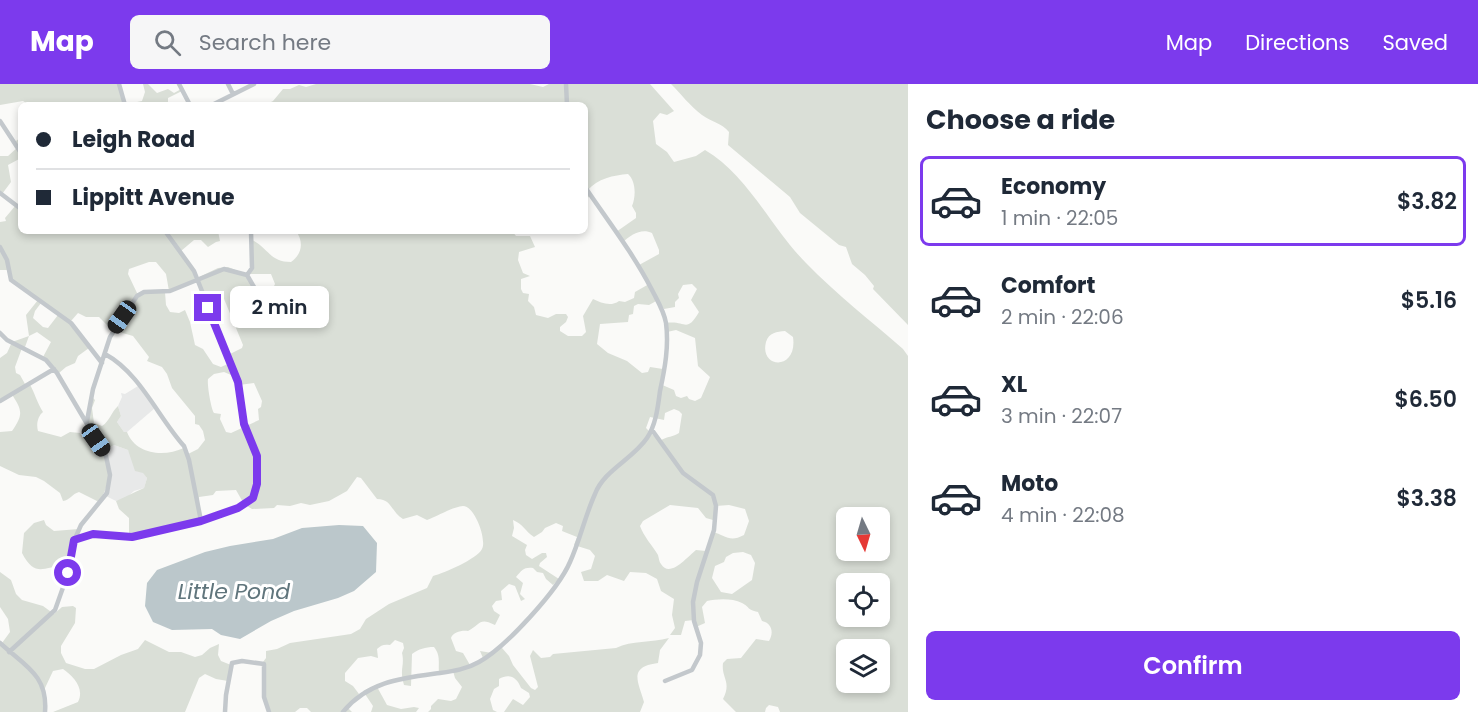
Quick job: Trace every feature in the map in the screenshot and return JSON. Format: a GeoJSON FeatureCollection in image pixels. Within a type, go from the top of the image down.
{"type":"FeatureCollection","features":[{"type":"Feature","properties":{"kind":"street"},"geometry":{"type":"LineString","coordinates":[[119,84],[124,102]]}},
{"type":"Feature","properties":{"kind":"street"},"geometry":{"type":"LineString","coordinates":[[179,84],[188,102]]}},
{"type":"Feature","properties":{"kind":"street"},"geometry":{"type":"LineString","coordinates":[[228,84],[233,94]]}},
{"type":"Feature","properties":{"kind":"street"},"geometry":{"type":"LineString","coordinates":[[218,102],[254,84]]}},
{"type":"Feature","properties":{"kind":"street"},"geometry":{"type":"LineString","coordinates":[[566,84],[567,102]]}},
{"type":"Feature","properties":{"kind":"street"},"geometry":{"type":"LineString","coordinates":[[0,121],[18,148]]}},
{"type":"Feature","properties":{"kind":"street"},"geometry":{"type":"LineString","coordinates":[[343,712],[352,700],[377,685],[406,677],[464,669],[480,662],[504,643],[553,590],[562,577],[575,550],[595,492],[602,482],[639,448],[652,430],[666,360],[665,321],[658,300],[640,267],[588,191]]}},
{"type":"Feature","properties":{"kind":"street"},"geometry":{"type":"LineString","coordinates":[[0,193],[18,206]]}},
{"type":"Feature","properties":{"kind":"street"},"geometry":{"type":"LineString","coordinates":[[74,540],[93,534],[132,537],[201,521],[248,503],[256,491],[257,456],[244,424],[238,382],[192,266],[167,234]]}},
{"type":"Feature","properties":{"kind":"street"},"geometry":{"type":"LineString","coordinates":[[247,275],[252,268],[251,234]]}},
{"type":"Feature","properties":{"kind":"street"},"geometry":{"type":"LineString","coordinates":[[0,247],[5,255],[10,280],[71,323],[102,363]]}},
{"type":"Feature","properties":{"kind":"street"},"geometry":{"type":"LineString","coordinates":[[87,423],[91,397],[113,330],[136,296],[144,292],[170,291],[224,269],[247,275],[269,313]]}},
{"type":"Feature","properties":{"kind":"street"},"geometry":{"type":"LineString","coordinates":[[0,333],[7,340],[46,360],[54,369],[106,456],[110,481],[107,493],[81,525],[74,540],[66,579],[55,610],[9,652]]}},
{"type":"Feature","properties":{"kind":"street"},"geometry":{"type":"LineString","coordinates":[[105,354],[128,371],[184,446],[201,521]]}},
{"type":"Feature","properties":{"kind":"street"},"geometry":{"type":"LineString","coordinates":[[0,401],[54,369]]}},
{"type":"Feature","properties":{"kind":"street"},"geometry":{"type":"LineString","coordinates":[[76,404],[86,404],[91,397]]}},
{"type":"Feature","properties":{"kind":"street"},"geometry":{"type":"LineString","coordinates":[[652,430],[683,473],[712,495],[716,506],[714,530],[693,602],[693,621],[701,643],[700,655],[692,670],[665,681]]}},
{"type":"Feature","properties":{"kind":"street"},"geometry":{"type":"LineString","coordinates":[[0,643],[41,682],[45,695],[45,712]]}},
{"type":"Feature","properties":{"kind":"street"},"geometry":{"type":"LineString","coordinates":[[225,712],[226,694],[234,661],[264,664],[264,697],[269,712]]}},
{"type":"Feature","properties":{"kind":"shaded area"},"geometry":{"type":"Polygon","coordinates":[[[0,84],[119,84],[126,102],[23,101],[0,105],[0,84]]]}},
{"type":"Feature","properties":{"kind":"shaded area"},"geometry":{"type":"Polygon","coordinates":[[[143,84],[148,84],[157,93],[168,89],[174,93],[183,88],[184,90],[168,98],[168,102],[137,102],[142,101],[145,92],[143,84]]]}},
{"type":"Feature","properties":{"kind":"shaded area"},"geometry":{"type":"Polygon","coordinates":[[[316,84],[530,84],[543,87],[549,84],[650,84],[674,111],[667,115],[660,113],[653,121],[656,144],[667,152],[674,162],[696,156],[705,150],[720,160],[746,187],[806,263],[903,349],[908,356],[908,712],[780,712],[778,707],[769,705],[765,712],[736,712],[723,699],[727,688],[723,663],[727,659],[741,658],[756,639],[769,641],[771,629],[762,621],[758,612],[734,600],[707,601],[702,607],[705,623],[696,627],[694,620],[685,621],[681,635],[670,635],[675,628],[672,615],[674,599],[661,591],[657,579],[646,573],[630,572],[624,581],[607,575],[598,581],[584,581],[581,572],[591,569],[595,556],[590,550],[574,545],[577,537],[562,531],[563,526],[556,523],[534,537],[513,520],[512,536],[527,545],[526,555],[532,559],[546,553],[547,557],[539,566],[559,579],[553,585],[543,573],[533,568],[523,570],[516,577],[523,583],[520,594],[525,599],[521,601],[515,586],[509,584],[501,591],[502,600],[496,601],[492,606],[494,611],[500,615],[495,625],[480,622],[468,631],[456,633],[451,638],[456,651],[463,653],[470,665],[483,658],[480,651],[492,653],[503,646],[502,648],[513,665],[535,690],[538,687],[530,656],[533,650],[541,658],[550,657],[553,654],[616,648],[669,638],[660,650],[658,663],[642,668],[639,672],[638,681],[644,702],[640,712],[504,712],[513,699],[523,705],[530,697],[515,679],[509,676],[499,679],[499,686],[494,689],[490,699],[493,710],[497,712],[428,712],[438,699],[451,701],[456,699],[462,687],[453,671],[439,673],[438,656],[434,647],[428,647],[412,654],[411,686],[404,685],[403,643],[395,640],[390,645],[383,645],[377,649],[378,658],[371,656],[358,658],[345,673],[345,681],[359,694],[347,707],[352,712],[311,712],[307,708],[300,708],[295,712],[271,712],[265,699],[263,662],[266,658],[266,651],[290,643],[351,634],[360,629],[366,619],[389,604],[427,588],[433,576],[474,557],[482,549],[483,538],[472,511],[463,506],[427,520],[417,515],[403,519],[389,503],[377,499],[361,478],[357,477],[347,491],[329,501],[310,505],[301,503],[252,509],[244,504],[236,490],[216,491],[213,495],[199,497],[200,519],[129,537],[129,518],[119,509],[116,501],[144,488],[147,478],[143,473],[135,471],[128,450],[114,445],[105,450],[108,477],[99,502],[79,492],[63,501],[60,493],[44,481],[36,477],[19,475],[0,466],[0,432],[12,431],[20,412],[11,393],[0,399],[0,358],[7,353],[12,342],[29,336],[26,315],[38,300],[12,280],[8,270],[0,270],[0,222],[6,221],[5,218],[16,205],[18,206],[18,234],[219,234],[220,241],[208,247],[201,240],[194,240],[181,251],[197,278],[218,268],[228,267],[246,274],[257,294],[240,304],[236,311],[237,322],[243,323],[267,311],[260,297],[275,284],[271,274],[249,274],[252,240],[278,260],[291,262],[301,248],[298,234],[514,234],[530,236],[535,247],[519,252],[518,260],[523,273],[530,276],[521,279],[521,289],[523,293],[529,294],[528,301],[534,307],[536,315],[548,318],[556,314],[566,314],[568,317],[560,327],[560,331],[568,336],[582,336],[586,332],[583,316],[593,299],[606,304],[625,302],[634,298],[635,292],[649,284],[639,265],[659,254],[652,233],[640,232],[623,242],[616,232],[636,218],[632,206],[634,189],[631,177],[628,174],[601,180],[588,190],[588,102],[271,102],[283,89],[299,85],[306,87],[316,84]],[[156,262],[129,269],[128,274],[137,293],[165,292],[166,305],[170,312],[179,313],[185,310],[195,345],[203,349],[213,364],[221,367],[230,363],[228,355],[242,348],[243,345],[222,294],[217,293],[205,298],[197,279],[169,291],[166,274],[156,262]],[[692,284],[683,285],[675,307],[664,309],[658,300],[649,305],[638,304],[634,306],[633,314],[629,315],[628,322],[600,324],[597,344],[608,353],[627,361],[642,373],[648,372],[650,367],[663,369],[660,384],[674,390],[676,396],[681,398],[687,396],[695,401],[701,398],[710,377],[698,366],[695,338],[676,330],[667,332],[666,323],[685,325],[691,323],[699,312],[691,300],[697,289],[692,284]],[[41,303],[33,318],[43,327],[48,328],[58,315],[41,303]],[[78,313],[71,321],[89,348],[78,356],[75,363],[59,373],[43,357],[51,342],[37,332],[29,336],[15,367],[16,373],[20,375],[25,384],[29,383],[43,412],[38,420],[38,431],[61,437],[70,432],[80,433],[83,438],[92,433],[88,423],[93,398],[95,400],[92,408],[94,423],[102,426],[118,406],[121,416],[117,422],[131,440],[144,450],[168,453],[184,448],[188,454],[198,449],[205,440],[203,431],[199,425],[195,424],[195,416],[172,388],[167,374],[162,367],[147,361],[149,357],[133,336],[112,330],[99,317],[86,317],[78,313]],[[785,331],[769,336],[765,351],[768,357],[773,361],[785,361],[793,348],[793,337],[785,331]],[[224,372],[214,374],[208,379],[210,396],[214,413],[221,414],[220,419],[226,432],[231,433],[259,420],[258,409],[262,401],[254,383],[239,385],[236,377],[224,372]],[[674,409],[665,413],[664,420],[650,417],[646,428],[659,441],[679,433],[682,414],[674,409]],[[670,505],[643,521],[640,526],[658,555],[660,563],[669,569],[679,565],[696,550],[706,551],[712,532],[731,538],[739,537],[744,535],[749,521],[745,509],[729,505],[716,506],[713,520],[706,518],[698,508],[670,505]],[[743,552],[733,553],[726,557],[724,562],[715,566],[712,578],[721,592],[732,594],[752,580],[755,563],[751,555],[743,552]]]}},
{"type":"Feature","properties":{"kind":"shaded area"},"geometry":{"type":"Polygon","coordinates":[[[671,84],[908,84],[908,325],[873,289],[874,286],[865,275],[852,264],[846,247],[839,245],[800,213],[790,197],[728,145],[729,132],[726,129],[705,117],[671,84]]]}},
{"type":"Feature","properties":{"kind":"shaded area"},"geometry":{"type":"Polygon","coordinates":[[[18,147],[18,160],[8,165],[11,182],[2,194],[0,193],[0,156],[8,156],[18,147]]]}},
{"type":"Feature","properties":{"kind":"shaded area"},"geometry":{"type":"Polygon","coordinates":[[[138,386],[155,408],[127,432],[124,432],[117,422],[121,416],[118,406],[122,397],[121,393],[125,394],[138,386]]]}},
{"type":"Feature","properties":{"kind":"shaded area"},"geometry":{"type":"Polygon","coordinates":[[[114,445],[128,450],[147,478],[144,488],[116,501],[104,495],[105,450],[114,445]]]}},
{"type":"Feature","properties":{"kind":"shaded area"},"geometry":{"type":"Polygon","coordinates":[[[44,520],[46,525],[54,531],[79,529],[68,567],[38,569],[27,562],[22,553],[24,533],[34,523],[44,520]]]}},
{"type":"Feature","properties":{"kind":"shaded area"},"geometry":{"type":"Polygon","coordinates":[[[0,572],[11,580],[16,594],[22,600],[43,606],[54,614],[62,607],[76,608],[75,623],[61,646],[61,653],[66,663],[85,669],[94,669],[138,649],[145,640],[169,652],[181,652],[195,657],[219,644],[218,655],[221,661],[231,665],[228,681],[205,674],[199,678],[185,712],[53,712],[78,702],[80,697],[77,683],[63,669],[53,671],[45,688],[44,712],[0,712],[0,641],[2,643],[10,632],[8,619],[0,607],[0,572]]]}},
{"type":"Feature","properties":{"kind":"shaded area"},"geometry":{"type":"Polygon","coordinates":[[[376,685],[387,705],[401,709],[419,708],[416,712],[371,712],[373,706],[363,691],[376,685]]]}},
{"type":"Feature","properties":{"kind":"water","name":"Little Pond"},"geometry":{"type":"Polygon","coordinates":[[[363,526],[377,543],[376,572],[354,591],[294,611],[240,639],[221,635],[212,629],[172,630],[153,622],[145,606],[147,583],[157,570],[205,552],[273,539],[302,528],[363,526]]]}},
{"type":"Feature","properties":{"kind":"route"},"geometry":{"type":"LineString","coordinates":[[68,573],[74,540],[93,534],[132,537],[201,521],[238,508],[253,498],[258,475],[257,456],[244,424],[238,382],[208,308]]}}]}
